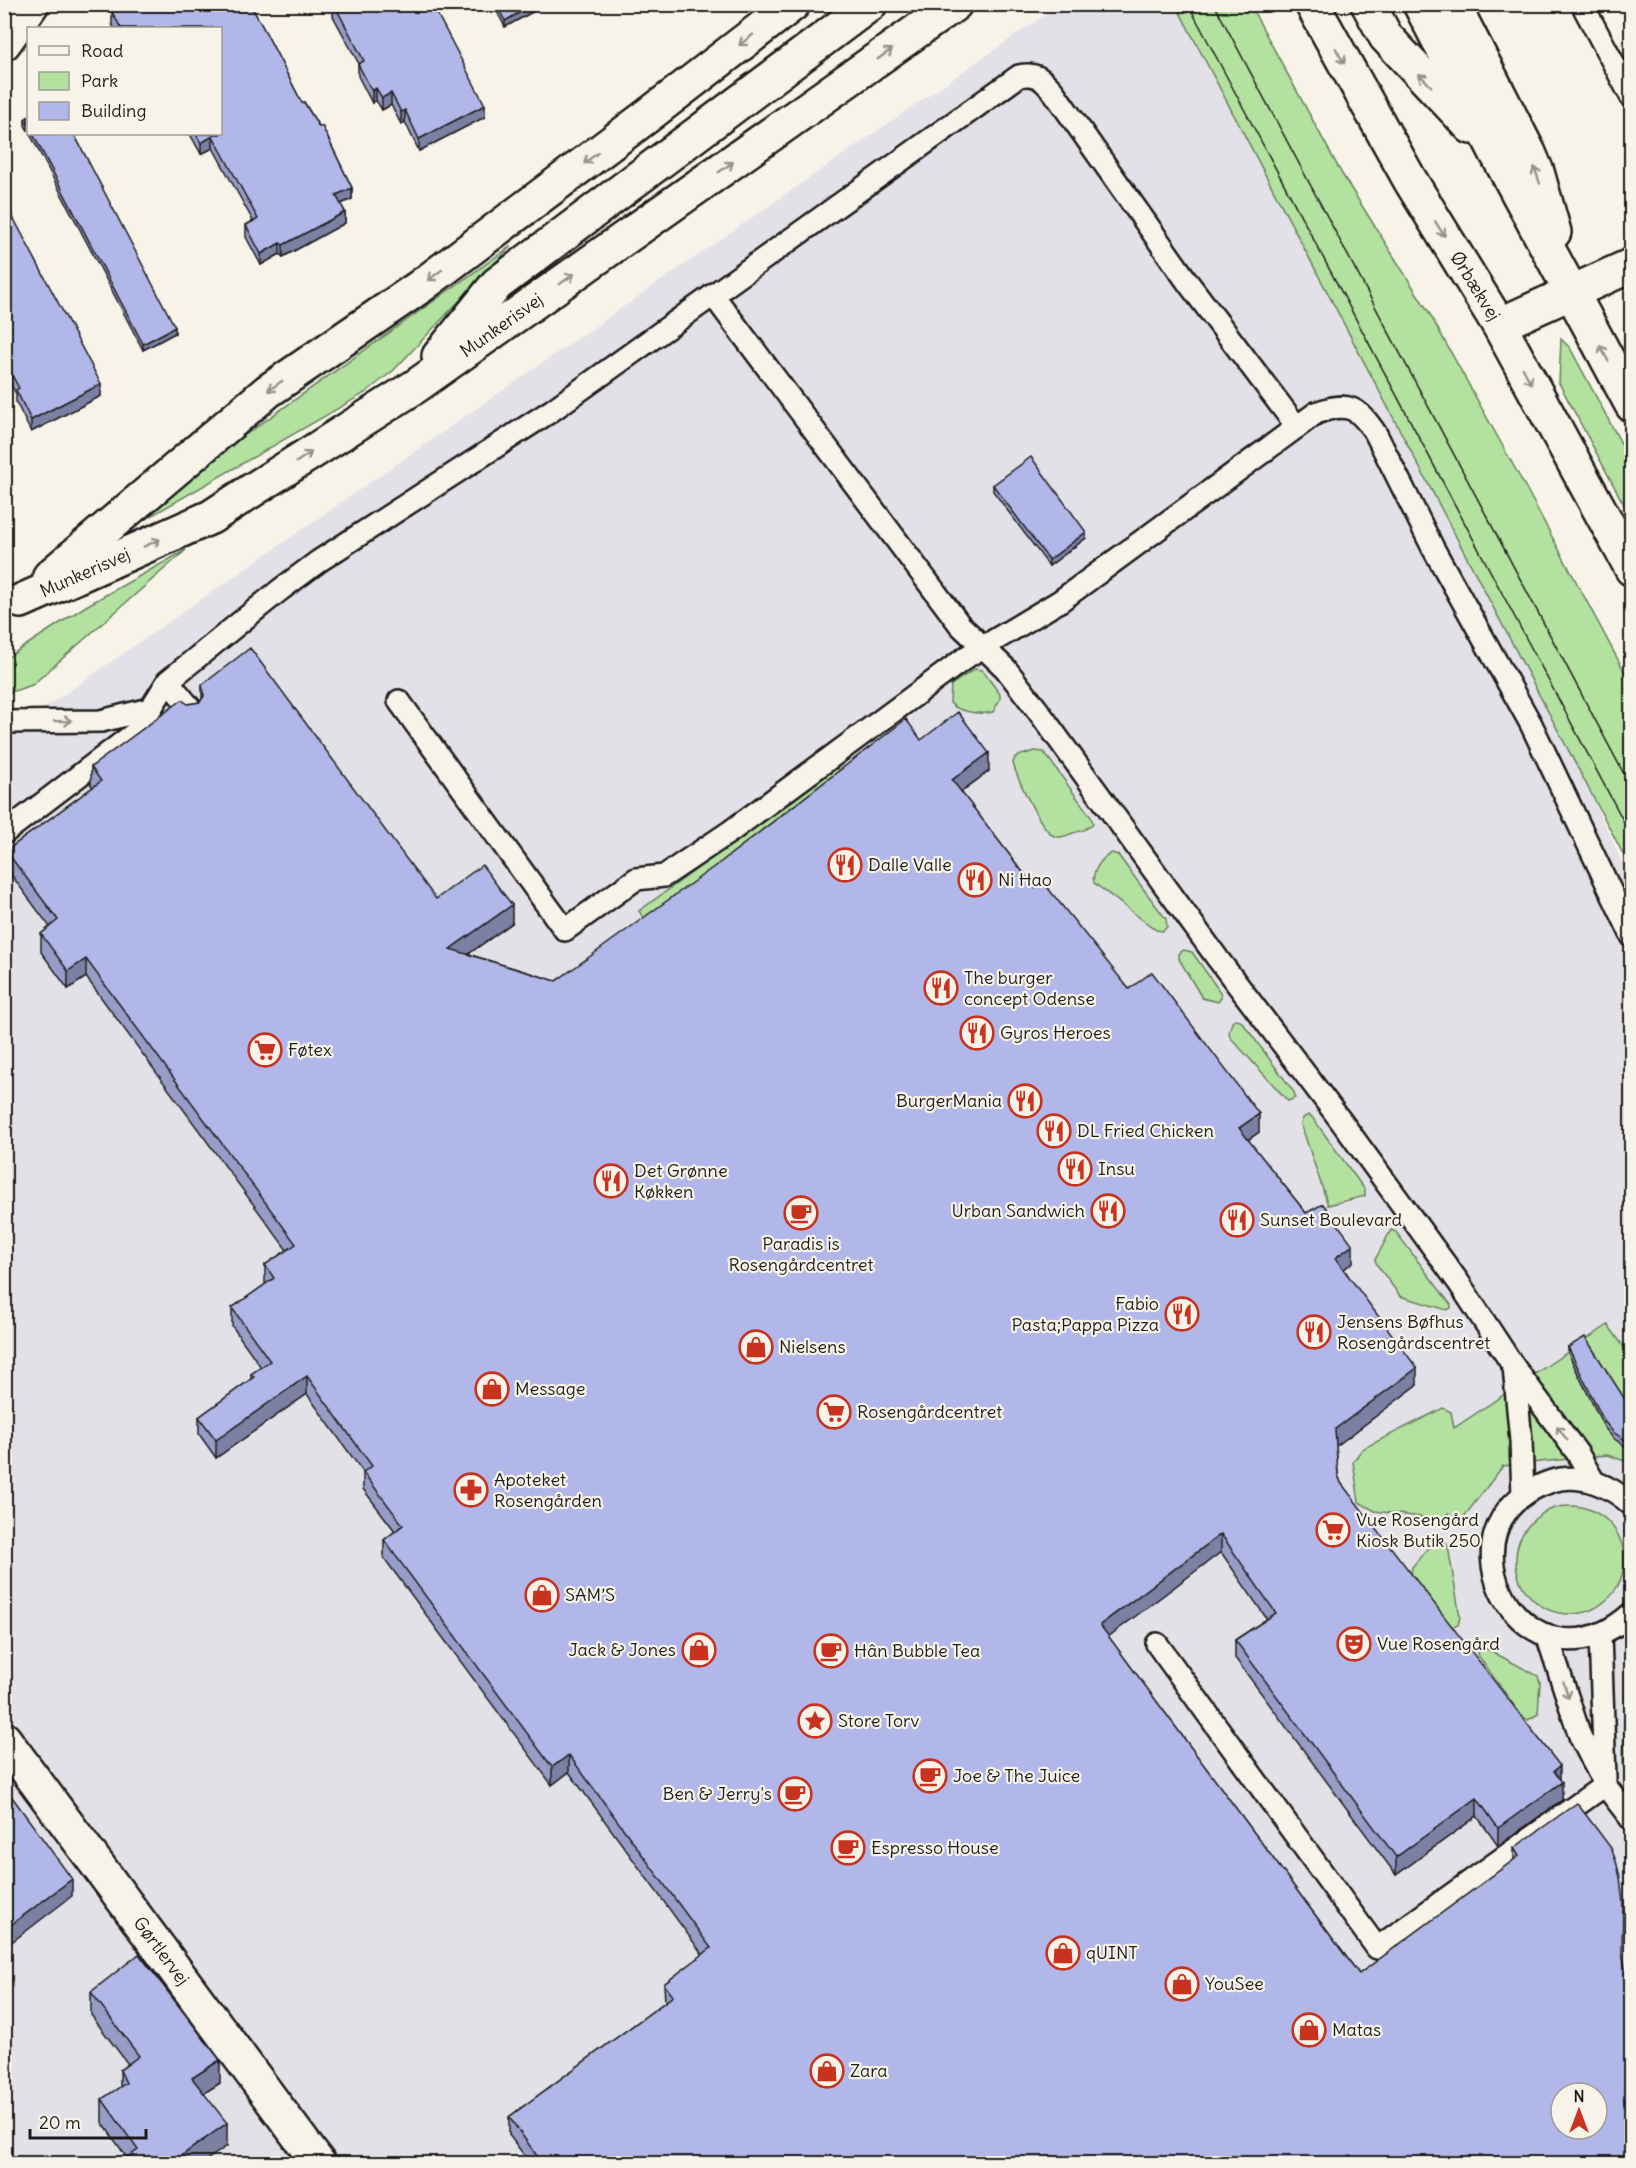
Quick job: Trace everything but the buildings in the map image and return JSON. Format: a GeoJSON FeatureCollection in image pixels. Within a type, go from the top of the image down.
{"type":"FeatureCollection","features":[{"type":"Feature","properties":{"kind":"main road"},"geometry":{"type":"LineString","coordinates":[[4,42],[32,4]]}},
{"type":"Feature","properties":{"kind":"main road","name":"Munkerisvej"},"geometry":{"type":"LineString","coordinates":[[13,607],[268,391],[421,286],[793,4]]}},
{"type":"Feature","properties":{"kind":"main road"},"geometry":{"type":"LineString","coordinates":[[416,386],[497,284],[870,4]]}},
{"type":"Feature","properties":{"kind":"main road","name":"Munkerisvej"},"geometry":{"type":"LineString","coordinates":[[13,607],[211,517],[416,386],[955,4]]}},
{"type":"Feature","properties":{"kind":"main road","name":"Ørbækvej"},"geometry":{"type":"LineString","coordinates":[[1312,4],[1410,180],[1499,325],[1632,569]]}},
{"type":"Feature","properties":{"kind":"main road"},"geometry":{"type":"LineString","coordinates":[[1368,4],[1386,37],[1496,152]]}},
{"type":"Feature","properties":{"kind":"main road"},"geometry":{"type":"LineString","coordinates":[[1420,4],[1496,152],[1632,405]]}},
{"type":"Feature","properties":{"kind":"main road"},"geometry":{"type":"LineString","coordinates":[[1452,4],[1529,153],[1572,291]]}},
{"type":"Feature","properties":{"kind":"main road"},"geometry":{"type":"LineString","coordinates":[[1499,325],[1632,265]]}},
{"type":"Feature","properties":{"kind":"main road","name":"Gørtlervej"},"geometry":{"type":"LineString","coordinates":[[4,1739],[319,2163]]}},
{"type":"Feature","properties":{"kind":"lane"},"geometry":{"type":"LineString","coordinates":[[1582,4],[1632,98]]}},
{"type":"Feature","properties":{"kind":"lane"},"geometry":{"type":"LineString","coordinates":[[4,833],[136,732],[168,681],[280,590],[320,561],[551,411],[1019,76],[1036,75],[1053,91],[1189,284],[1297,427]]}},
{"type":"Feature","properties":{"kind":"lane"},"geometry":{"type":"LineString","coordinates":[[712,295],[960,625],[1006,669],[1039,712],[1211,950],[1459,1283],[1514,1367],[1578,1454],[1594,1482]]}},
{"type":"Feature","properties":{"kind":"lane"},"geometry":{"type":"LineString","coordinates":[[399,701],[565,930],[636,879],[664,876],[704,849],[968,656],[1060,601],[1317,413],[1334,406],[1351,409],[1365,417],[1376,434],[1433,548],[1531,724],[1632,936]]}},
{"type":"Feature","properties":{"kind":"lane"},"geometry":{"type":"LineString","coordinates":[[168,681],[192,710]]}},
{"type":"Feature","properties":{"kind":"lane"},"geometry":{"type":"LineString","coordinates":[[4,722],[101,721],[150,709]]}},
{"type":"Feature","properties":{"kind":"lane"},"geometry":{"type":"LineString","coordinates":[[1514,1367],[1523,1495]]}},
{"type":"Feature","properties":{"kind":"lane"},"geometry":{"type":"LineString","coordinates":[[1628,1497],[1594,1482],[1576,1479],[1557,1480],[1539,1486],[1523,1495],[1500,1523],[1494,1540],[1492,1558],[1494,1578],[1502,1597],[1513,1613],[1529,1626],[1547,1635],[1564,1639],[1600,1634],[1618,1625],[1632,1613]]}},
{"type":"Feature","properties":{"kind":"lane"},"geometry":{"type":"LineString","coordinates":[[1600,1634],[1605,1785]]}},
{"type":"Feature","properties":{"kind":"lane"},"geometry":{"type":"LineString","coordinates":[[1547,1635],[1580,1736],[1605,1785],[1632,1820]]}},
{"type":"Feature","properties":{"kind":"lane"},"geometry":{"type":"LineString","coordinates":[[1157,1644],[1377,1948],[1605,1785]]}},
{"type":"Feature","properties":{"kind":"shaded area"},"geometry":{"type":"Polygon","coordinates":[[[1059,5],[1176,5],[1567,744],[1631,881],[1631,2163],[5,2163],[4,736],[1059,5]]]}},
{"type":"Feature","properties":{"kind":"green space"},"geometry":{"type":"Polygon","coordinates":[[[1176,5],[1250,5],[1342,174],[1428,311],[1631,684],[1631,869],[1176,5]]]}},
{"type":"Feature","properties":{"kind":"green space"},"geometry":{"type":"Polygon","coordinates":[[[511,246],[394,370],[365,393],[144,520],[135,519],[137,512],[511,246]]]}},
{"type":"Feature","properties":{"kind":"green space"},"geometry":{"type":"Polygon","coordinates":[[[1561,339],[1570,348],[1631,462],[1631,518],[1559,383],[1561,339]]]}},
{"type":"Feature","properties":{"kind":"green space"},"geometry":{"type":"Polygon","coordinates":[[[186,550],[32,685],[5,694],[5,659],[86,606],[186,550]]]}},
{"type":"Feature","properties":{"kind":"green space"},"geometry":{"type":"Polygon","coordinates":[[[975,669],[982,670],[1000,694],[1000,699],[993,712],[970,712],[958,709],[950,703],[951,685],[975,669]]]}},
{"type":"Feature","properties":{"kind":"green space"},"geometry":{"type":"Polygon","coordinates":[[[1034,751],[1044,752],[1091,817],[1093,823],[1089,827],[1059,837],[1049,832],[1043,824],[1024,791],[1013,763],[1015,757],[1034,751]]]}},
{"type":"Feature","properties":{"kind":"green space"},"geometry":{"type":"Polygon","coordinates":[[[837,767],[843,775],[644,919],[639,911],[837,767]]]}},
{"type":"Feature","properties":{"kind":"green space"},"geometry":{"type":"Polygon","coordinates":[[[1112,853],[1118,855],[1166,919],[1167,927],[1163,931],[1156,930],[1094,883],[1094,874],[1098,865],[1112,853]]]}},
{"type":"Feature","properties":{"kind":"green space"},"geometry":{"type":"Polygon","coordinates":[[[1183,950],[1192,952],[1220,992],[1221,998],[1218,1002],[1202,998],[1179,959],[1179,954],[1183,950]]]}},
{"type":"Feature","properties":{"kind":"green space"},"geometry":{"type":"Polygon","coordinates":[[[1233,1020],[1242,1022],[1294,1092],[1295,1098],[1288,1101],[1230,1037],[1229,1031],[1233,1020]]]}},
{"type":"Feature","properties":{"kind":"green space"},"geometry":{"type":"Polygon","coordinates":[[[1308,1115],[1312,1117],[1365,1190],[1365,1196],[1328,1205],[1301,1124],[1303,1118],[1308,1115]]]}},
{"type":"Feature","properties":{"kind":"green space"},"geometry":{"type":"Polygon","coordinates":[[[1391,1230],[1396,1232],[1451,1308],[1447,1310],[1400,1296],[1375,1260],[1391,1230]]]}},
{"type":"Feature","properties":{"kind":"green space"},"geometry":{"type":"Polygon","coordinates":[[[1608,1325],[1631,1357],[1631,1463],[1607,1455],[1503,1466],[1460,1522],[1448,1513],[1443,1518],[1436,1519],[1375,1511],[1359,1502],[1353,1462],[1362,1449],[1443,1408],[1451,1412],[1454,1428],[1608,1325]]]}},
{"type":"Feature","properties":{"kind":"green space"},"geometry":{"type":"Polygon","coordinates":[[[1570,1506],[1591,1510],[1608,1522],[1620,1539],[1624,1560],[1620,1581],[1608,1598],[1591,1610],[1570,1614],[1549,1610],[1532,1598],[1520,1581],[1516,1560],[1520,1539],[1532,1522],[1549,1510],[1570,1506]]]}},
{"type":"Feature","properties":{"kind":"green space"},"geometry":{"type":"Polygon","coordinates":[[[1436,1538],[1444,1540],[1448,1546],[1460,1617],[1458,1625],[1451,1627],[1411,1575],[1412,1567],[1436,1538]]]}},
{"type":"Feature","properties":{"kind":"green space"},"geometry":{"type":"Polygon","coordinates":[[[1631,1647],[1631,1776],[1623,1766],[1626,1651],[1631,1647]]]}},
{"type":"Feature","properties":{"kind":"green space"},"geometry":{"type":"Polygon","coordinates":[[[1481,1649],[1487,1649],[1538,1676],[1540,1682],[1538,1714],[1528,1720],[1521,1715],[1479,1657],[1478,1653],[1481,1649]]]}},
{"type":"Feature","properties":{"kind":"tram line"},"geometry":{"type":"LineString","coordinates":[[1188,4],[1632,837]]}},
{"type":"Feature","properties":{"kind":"tram line"},"geometry":{"type":"LineString","coordinates":[[1214,4],[1632,789]]}},
{"type":"Feature","properties":{"kind":"place","name":"Dalle Valle"},"geometry":{"type":"Point","coordinates":[845,865]}},
{"type":"Feature","properties":{"kind":"place","name":"Ni Hao"},"geometry":{"type":"Point","coordinates":[975,880]}},
{"type":"Feature","properties":{"kind":"place","name":"The burger concept Odense"},"geometry":{"type":"Point","coordinates":[941,988]}},
{"type":"Feature","properties":{"kind":"place","name":"Gyros Heroes"},"geometry":{"type":"Point","coordinates":[977,1033]}},
{"type":"Feature","properties":{"kind":"place","name":"Føtex"},"geometry":{"type":"Point","coordinates":[265,1050]}},
{"type":"Feature","properties":{"kind":"place","name":"BurgerMania"},"geometry":{"type":"Point","coordinates":[1025,1101]}},
{"type":"Feature","properties":{"kind":"place","name":"DL Fried Chicken"},"geometry":{"type":"Point","coordinates":[1054,1131]}},
{"type":"Feature","properties":{"kind":"place","name":"Insu"},"geometry":{"type":"Point","coordinates":[1075,1169]}},
{"type":"Feature","properties":{"kind":"place","name":"Det Grønne Køkken"},"geometry":{"type":"Point","coordinates":[611,1181]}},
{"type":"Feature","properties":{"kind":"place","name":"Urban Sandwich"},"geometry":{"type":"Point","coordinates":[1108,1211]}},
{"type":"Feature","properties":{"kind":"place","name":"Paradis is Rosengårdcentret"},"geometry":{"type":"Point","coordinates":[801,1213]}},
{"type":"Feature","properties":{"kind":"place","name":"Sunset Boulevard"},"geometry":{"type":"Point","coordinates":[1237,1220]}},
{"type":"Feature","properties":{"kind":"place","name":"Fabio Pasta;Pappa Pizza"},"geometry":{"type":"Point","coordinates":[1182,1314]}},
{"type":"Feature","properties":{"kind":"place","name":"Jensens Bøfhus Rosengårdscentret"},"geometry":{"type":"Point","coordinates":[1314,1332]}},
{"type":"Feature","properties":{"kind":"place","name":"Nielsens"},"geometry":{"type":"Point","coordinates":[756,1347]}},
{"type":"Feature","properties":{"kind":"place","name":"Message"},"geometry":{"type":"Point","coordinates":[492,1389]}},
{"type":"Feature","properties":{"kind":"place","name":"Rosengårdcentret"},"geometry":{"type":"Point","coordinates":[834,1412]}},
{"type":"Feature","properties":{"kind":"place","name":"Apoteket Rosengården"},"geometry":{"type":"Point","coordinates":[471,1490]}},
{"type":"Feature","properties":{"kind":"place","name":"Vue Rosengård Kiosk Butik 250"},"geometry":{"type":"Point","coordinates":[1333,1530]}},
{"type":"Feature","properties":{"kind":"place","name":"SAM’S"},"geometry":{"type":"Point","coordinates":[542,1595]}},
{"type":"Feature","properties":{"kind":"place","name":"Vue Rosengård"},"geometry":{"type":"Point","coordinates":[1354,1644]}},
{"type":"Feature","properties":{"kind":"place","name":"Jack & Jones"},"geometry":{"type":"Point","coordinates":[699,1650]}},
{"type":"Feature","properties":{"kind":"place","name":"Hân Bubble Tea"},"geometry":{"type":"Point","coordinates":[831,1651]}},
{"type":"Feature","properties":{"kind":"place","name":"Store Torv"},"geometry":{"type":"Point","coordinates":[815,1721]}},
{"type":"Feature","properties":{"kind":"place","name":"Joe & The Juice"},"geometry":{"type":"Point","coordinates":[930,1776]}},
{"type":"Feature","properties":{"kind":"place","name":"Ben & Jerry's"},"geometry":{"type":"Point","coordinates":[795,1794]}},
{"type":"Feature","properties":{"kind":"place","name":"Espresso House"},"geometry":{"type":"Point","coordinates":[848,1848]}},
{"type":"Feature","properties":{"kind":"place","name":"qUINT"},"geometry":{"type":"Point","coordinates":[1063,1953]}},
{"type":"Feature","properties":{"kind":"place","name":"YouSee"},"geometry":{"type":"Point","coordinates":[1182,1984]}},
{"type":"Feature","properties":{"kind":"place","name":"Matas"},"geometry":{"type":"Point","coordinates":[1309,2030]}},
{"type":"Feature","properties":{"kind":"place","name":"Zara"},"geometry":{"type":"Point","coordinates":[827,2071]}}]}
